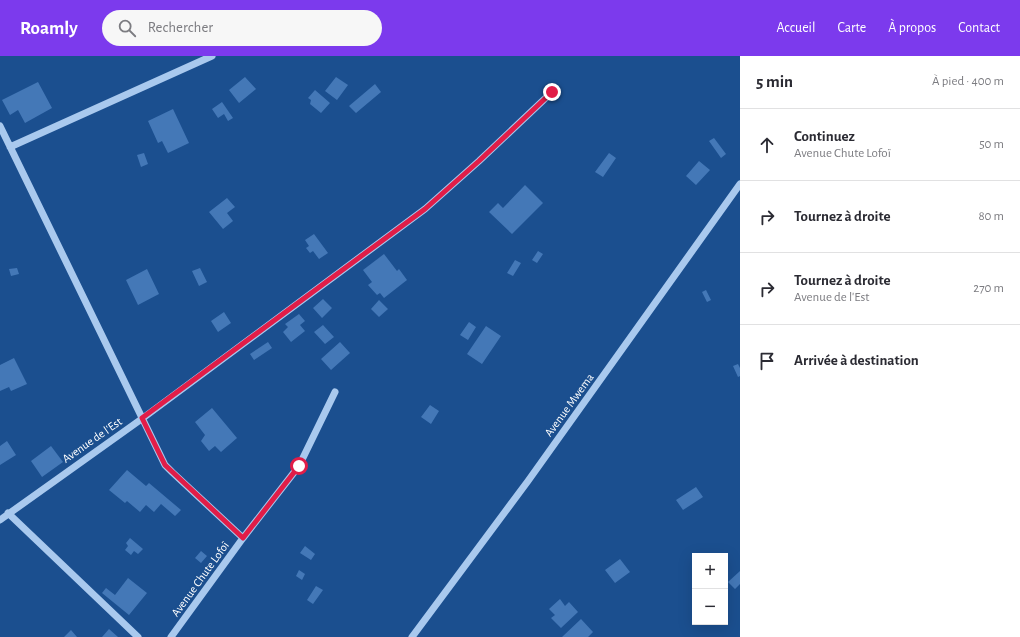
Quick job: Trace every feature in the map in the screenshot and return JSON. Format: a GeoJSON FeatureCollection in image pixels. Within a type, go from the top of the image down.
{"type":"FeatureCollection","features":[{"type":"Feature","properties":{"kind":"street"},"geometry":{"type":"LineString","coordinates":[[10,147],[212,56]]}},
{"type":"Feature","properties":{"kind":"street","name":"Avenue de l'Est"},"geometry":{"type":"LineString","coordinates":[[0,520],[142,418],[425,209],[479,161],[552,92]]}},
{"type":"Feature","properties":{"kind":"street"},"geometry":{"type":"LineString","coordinates":[[0,126],[165,465],[243,538]]}},
{"type":"Feature","properties":{"kind":"street","name":"Avenue Mwema"},"geometry":{"type":"LineString","coordinates":[[412,637],[528,481],[740,184]]}},
{"type":"Feature","properties":{"kind":"street","name":"Avenue Chute Lofoï"},"geometry":{"type":"LineString","coordinates":[[171,637],[243,538],[299,466],[335,392]]}},
{"type":"Feature","properties":{"kind":"street"},"geometry":{"type":"LineString","coordinates":[[8,513],[138,637]]}},
{"type":"Feature","properties":{"kind":"building"},"geometry":{"type":"Polygon","coordinates":[[[245,77],[256,89],[239,103],[229,90],[245,77]]]}},
{"type":"Feature","properties":{"kind":"building"},"geometry":{"type":"Polygon","coordinates":[[[336,77],[348,85],[337,100],[325,91],[336,77]]]}},
{"type":"Feature","properties":{"kind":"building"},"geometry":{"type":"Polygon","coordinates":[[[38,82],[52,108],[25,123],[18,110],[10,115],[2,100],[38,82]]]}},
{"type":"Feature","properties":{"kind":"building"},"geometry":{"type":"Polygon","coordinates":[[[375,84],[381,92],[356,113],[349,106],[375,84]]]}},
{"type":"Feature","properties":{"kind":"building"},"geometry":{"type":"Polygon","coordinates":[[[315,90],[330,103],[321,113],[310,104],[311,100],[308,98],[315,90]]]}},
{"type":"Feature","properties":{"kind":"building"},"geometry":{"type":"Polygon","coordinates":[[[222,102],[233,118],[228,121],[224,114],[218,118],[212,109],[222,102]]]}},
{"type":"Feature","properties":{"kind":"building"},"geometry":{"type":"Polygon","coordinates":[[[173,109],[189,143],[168,153],[162,141],[158,143],[148,121],[173,109]]]}},
{"type":"Feature","properties":{"kind":"building"},"geometry":{"type":"Polygon","coordinates":[[[714,138],[726,154],[721,158],[709,141],[714,138]]]}},
{"type":"Feature","properties":{"kind":"building"},"geometry":{"type":"Polygon","coordinates":[[[144,153],[148,164],[141,167],[137,155],[144,153]]]}},
{"type":"Feature","properties":{"kind":"building"},"geometry":{"type":"Polygon","coordinates":[[[609,153],[616,158],[603,177],[595,172],[609,153]]]}},
{"type":"Feature","properties":{"kind":"building"},"geometry":{"type":"Polygon","coordinates":[[[699,161],[710,170],[696,185],[686,176],[699,161]]]}},
{"type":"Feature","properties":{"kind":"building"},"geometry":{"type":"Polygon","coordinates":[[[525,185],[543,203],[512,234],[489,212],[498,203],[503,208],[525,185]]]}},
{"type":"Feature","properties":{"kind":"building"},"geometry":{"type":"Polygon","coordinates":[[[227,198],[235,207],[227,213],[233,221],[223,229],[209,212],[227,198]]]}},
{"type":"Feature","properties":{"kind":"building"},"geometry":{"type":"Polygon","coordinates":[[[314,234],[328,253],[319,259],[313,251],[310,253],[306,248],[309,246],[305,240],[314,234]]]}},
{"type":"Feature","properties":{"kind":"building"},"geometry":{"type":"Polygon","coordinates":[[[538,251],[543,254],[537,263],[532,260],[538,251]]]}},
{"type":"Feature","properties":{"kind":"building"},"geometry":{"type":"Polygon","coordinates":[[[384,254],[397,271],[399,269],[407,280],[384,298],[380,293],[377,295],[368,285],[372,282],[363,270],[384,254]]]}},
{"type":"Feature","properties":{"kind":"building"},"geometry":{"type":"Polygon","coordinates":[[[515,260],[521,263],[513,276],[507,273],[515,260]]]}},
{"type":"Feature","properties":{"kind":"building"},"geometry":{"type":"Polygon","coordinates":[[[17,268],[19,274],[11,276],[9,269],[17,268]]]}},
{"type":"Feature","properties":{"kind":"building"},"geometry":{"type":"Polygon","coordinates":[[[200,268],[207,282],[199,286],[192,271],[200,268]]]}},
{"type":"Feature","properties":{"kind":"building"},"geometry":{"type":"Polygon","coordinates":[[[147,269],[159,294],[138,305],[126,280],[147,269]]]}},
{"type":"Feature","properties":{"kind":"building"},"geometry":{"type":"Polygon","coordinates":[[[706,290],[711,300],[707,302],[702,292],[706,290]]]}},
{"type":"Feature","properties":{"kind":"building"},"geometry":{"type":"Polygon","coordinates":[[[323,299],[332,308],[322,318],[313,308],[323,299]]]}},
{"type":"Feature","properties":{"kind":"building"},"geometry":{"type":"Polygon","coordinates":[[[379,300],[388,309],[379,317],[371,309],[379,300]]]}},
{"type":"Feature","properties":{"kind":"building"},"geometry":{"type":"Polygon","coordinates":[[[224,312],[231,323],[218,332],[211,321],[224,312]]]}},
{"type":"Feature","properties":{"kind":"building"},"geometry":{"type":"Polygon","coordinates":[[[299,314],[305,321],[300,325],[305,331],[291,342],[283,332],[288,327],[285,324],[299,314]]]}},
{"type":"Feature","properties":{"kind":"building"},"geometry":{"type":"Polygon","coordinates":[[[469,322],[476,327],[468,340],[460,335],[469,322]]]}},
{"type":"Feature","properties":{"kind":"building"},"geometry":{"type":"Polygon","coordinates":[[[323,325],[334,337],[325,344],[314,332],[323,325]]]}},
{"type":"Feature","properties":{"kind":"building"},"geometry":{"type":"Polygon","coordinates":[[[486,326],[501,336],[482,364],[467,354],[486,326]]]}},
{"type":"Feature","properties":{"kind":"building"},"geometry":{"type":"Polygon","coordinates":[[[268,342],[272,348],[254,360],[250,354],[268,342]]]}},
{"type":"Feature","properties":{"kind":"building"},"geometry":{"type":"Polygon","coordinates":[[[340,342],[350,353],[331,370],[321,359],[340,342]]]}},
{"type":"Feature","properties":{"kind":"building"},"geometry":{"type":"Polygon","coordinates":[[[14,358],[27,384],[11,391],[9,387],[0,391],[0,365],[14,358]]]}},
{"type":"Feature","properties":{"kind":"building"},"geometry":{"type":"Polygon","coordinates":[[[738,364],[740,368],[740,376],[738,377],[733,366],[738,364]]]}},
{"type":"Feature","properties":{"kind":"building"},"geometry":{"type":"Polygon","coordinates":[[[430,405],[439,411],[431,424],[421,417],[430,405]]]}},
{"type":"Feature","properties":{"kind":"building"},"geometry":{"type":"Polygon","coordinates":[[[212,408],[237,438],[221,452],[215,446],[209,451],[201,441],[205,435],[195,422],[212,408]]]}},
{"type":"Feature","properties":{"kind":"building"},"geometry":{"type":"Polygon","coordinates":[[[7,441],[16,455],[0,465],[0,446],[7,441]]]}},
{"type":"Feature","properties":{"kind":"building"},"geometry":{"type":"Polygon","coordinates":[[[51,446],[63,462],[42,477],[31,461],[51,446]]]}},
{"type":"Feature","properties":{"kind":"building"},"geometry":{"type":"Polygon","coordinates":[[[127,470],[146,486],[149,483],[181,510],[175,516],[161,504],[154,512],[146,505],[140,512],[127,501],[125,503],[109,490],[127,470]]]}},
{"type":"Feature","properties":{"kind":"building"},"geometry":{"type":"Polygon","coordinates":[[[696,487],[703,497],[683,510],[676,500],[696,487]]]}},
{"type":"Feature","properties":{"kind":"building"},"geometry":{"type":"Polygon","coordinates":[[[130,538],[143,549],[138,554],[134,551],[131,555],[125,550],[128,546],[126,543],[130,538]]]}},
{"type":"Feature","properties":{"kind":"building"},"geometry":{"type":"Polygon","coordinates":[[[305,546],[315,554],[311,560],[300,553],[305,546]]]}},
{"type":"Feature","properties":{"kind":"building"},"geometry":{"type":"Polygon","coordinates":[[[201,551],[207,556],[201,563],[195,558],[201,551]]]}},
{"type":"Feature","properties":{"kind":"building"},"geometry":{"type":"Polygon","coordinates":[[[620,559],[630,572],[615,583],[605,570],[620,559]]]}},
{"type":"Feature","properties":{"kind":"building"},"geometry":{"type":"Polygon","coordinates":[[[299,570],[305,574],[302,580],[296,576],[299,570]]]}},
{"type":"Feature","properties":{"kind":"building"},"geometry":{"type":"Polygon","coordinates":[[[740,571],[740,584],[735,589],[728,582],[740,571]]]}},
{"type":"Feature","properties":{"kind":"building"},"geometry":{"type":"Polygon","coordinates":[[[128,578],[147,593],[129,615],[102,593],[106,588],[115,595],[128,578]]]}},
{"type":"Feature","properties":{"kind":"building"},"geometry":{"type":"Polygon","coordinates":[[[316,586],[323,590],[313,604],[307,600],[316,586]]]}},
{"type":"Feature","properties":{"kind":"building"},"geometry":{"type":"Polygon","coordinates":[[[560,599],[565,606],[569,602],[578,612],[561,628],[551,618],[555,615],[549,609],[560,599]]]}},
{"type":"Feature","properties":{"kind":"building"},"geometry":{"type":"Polygon","coordinates":[[[581,619],[593,632],[588,637],[562,637],[581,619]]]}},
{"type":"Feature","properties":{"kind":"building"},"geometry":{"type":"Polygon","coordinates":[[[109,629],[118,637],[102,637],[109,629]]]}},
{"type":"Feature","properties":{"kind":"building"},"geometry":{"type":"Polygon","coordinates":[[[71,630],[77,637],[64,637],[71,630]]]}},
{"type":"Feature","properties":{"kind":"route"},"geometry":{"type":"LineString","coordinates":[[299,466],[243,538],[165,465],[142,418],[425,209],[479,161],[552,92]]}}]}
